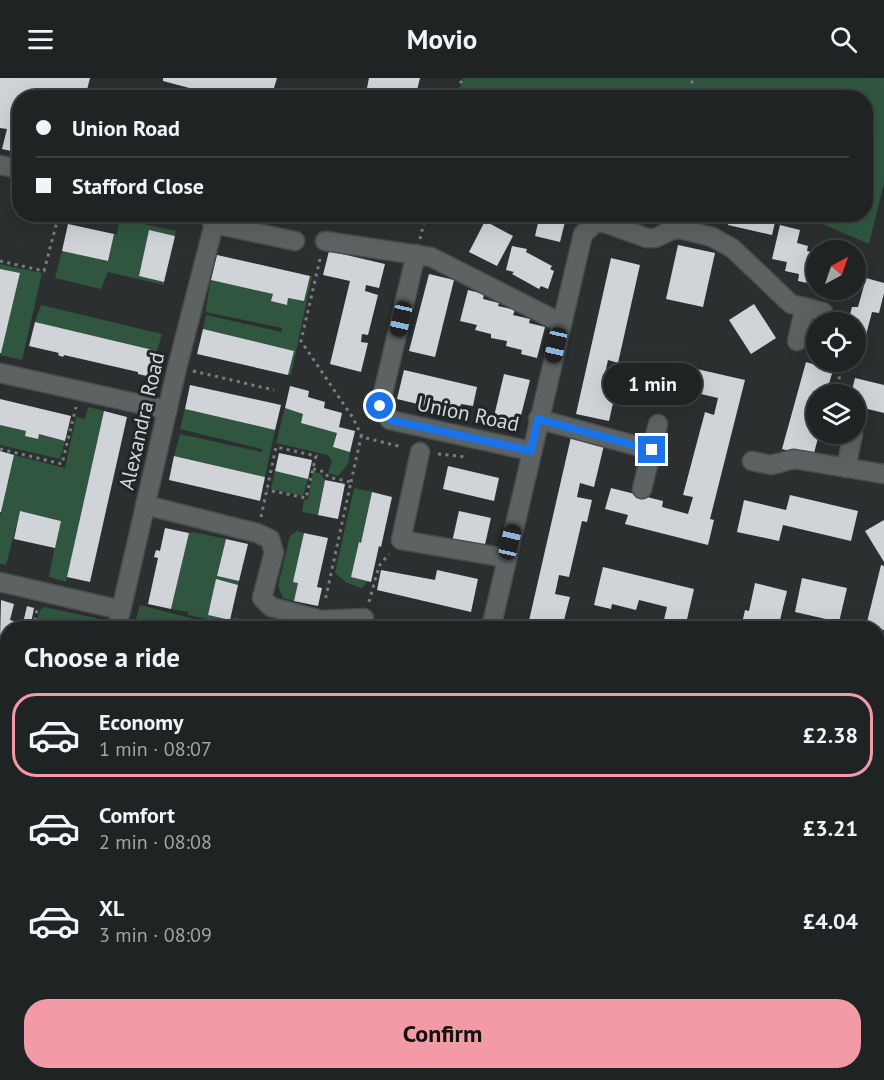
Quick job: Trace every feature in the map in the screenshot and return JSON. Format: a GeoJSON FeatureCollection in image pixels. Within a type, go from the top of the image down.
{"type":"FeatureCollection","features":[{"type":"Feature","properties":{"kind":"street","name":"Alexandra Road"},"geometry":{"type":"LineString","coordinates":[[119,621],[211,222]]}},
{"type":"Feature","properties":{"kind":"street","name":"Alexandra Road"},"geometry":{"type":"LineString","coordinates":[[219,222],[295,242]]}},
{"type":"Feature","properties":{"kind":"street"},"geometry":{"type":"LineString","coordinates":[[492,621],[583,234],[595,223],[605,222],[646,238],[655,238],[680,229],[712,237],[732,248],[791,304],[823,312]]}},
{"type":"Feature","properties":{"kind":"street"},"geometry":{"type":"LineString","coordinates":[[325,241],[431,257],[561,323]]}},
{"type":"Feature","properties":{"kind":"street","name":"Union Road"},"geometry":{"type":"LineString","coordinates":[[416,254],[380,406],[390,420],[531,451]]}},
{"type":"Feature","properties":{"kind":"street"},"geometry":{"type":"LineString","coordinates":[[796,340],[805,307]]}},
{"type":"Feature","properties":{"kind":"street"},"geometry":{"type":"LineString","coordinates":[[0,373],[167,410]]}},
{"type":"Feature","properties":{"kind":"street"},"geometry":{"type":"LineString","coordinates":[[538,419],[652,450]]}},
{"type":"Feature","properties":{"kind":"street"},"geometry":{"type":"LineString","coordinates":[[642,489],[658,424]]}},
{"type":"Feature","properties":{"kind":"street"},"geometry":{"type":"LineString","coordinates":[[846,468],[852,444]]}},
{"type":"Feature","properties":{"kind":"street"},"geometry":{"type":"LineString","coordinates":[[420,452],[401,540],[506,558]]}},
{"type":"Feature","properties":{"kind":"street"},"geometry":{"type":"LineString","coordinates":[[752,460],[771,465],[794,459],[831,467],[884,474]]}},
{"type":"Feature","properties":{"kind":"street"},"geometry":{"type":"LineString","coordinates":[[145,506],[257,533],[270,539],[274,552],[262,598],[271,607],[321,620],[364,618]]}},
{"type":"Feature","properties":{"kind":"street"},"geometry":{"type":"LineString","coordinates":[[0,582],[121,610]]}},
{"type":"Feature","properties":{"kind":"path"},"geometry":{"type":"LineString","coordinates":[[0,261],[44,271],[57,222]]}},
{"type":"Feature","properties":{"kind":"path"},"geometry":{"type":"LineString","coordinates":[[416,254],[424,222]]}},
{"type":"Feature","properties":{"kind":"path"},"geometry":{"type":"LineString","coordinates":[[177,368],[274,390]]}},
{"type":"Feature","properties":{"kind":"path"},"geometry":{"type":"LineString","coordinates":[[0,449],[62,464],[80,391]]}},
{"type":"Feature","properties":{"kind":"path"},"geometry":{"type":"LineString","coordinates":[[321,620],[362,437]]}},
{"type":"Feature","properties":{"kind":"path"},"geometry":{"type":"LineString","coordinates":[[257,533],[276,447],[316,456],[306,498],[267,490]]}},
{"type":"Feature","properties":{"kind":"path"},"geometry":{"type":"LineString","coordinates":[[313,469],[326,472],[328,477],[351,482]]}},
{"type":"Feature","properties":{"kind":"path"},"geometry":{"type":"LineString","coordinates":[[374,621],[364,618],[379,566],[401,540]]}},
{"type":"Feature","properties":{"kind":"green space"},"geometry":{"type":"Polygon","coordinates":[[[463,78],[884,78],[884,183],[869,244],[866,240],[860,240],[818,222],[873,222],[873,90],[459,90],[463,78]]]}},
{"type":"Feature","properties":{"kind":"green space"},"geometry":{"type":"Polygon","coordinates":[[[119,222],[134,222],[176,231],[175,236],[149,230],[139,276],[164,282],[164,285],[108,272],[101,289],[55,278],[62,251],[108,261],[114,234],[117,234],[119,222]]]}},
{"type":"Feature","properties":{"kind":"green space"},"geometry":{"type":"Polygon","coordinates":[[[0,264],[42,273],[22,360],[0,355],[20,274],[0,269],[0,264]]]}},
{"type":"Feature","properties":{"kind":"green space"},"geometry":{"type":"Polygon","coordinates":[[[310,276],[312,276],[291,375],[288,375],[294,351],[203,329],[206,315],[282,332],[282,328],[205,312],[211,280],[273,294],[272,301],[287,305],[288,298],[304,301],[310,276]]]}},
{"type":"Feature","properties":{"kind":"green space"},"geometry":{"type":"Polygon","coordinates":[[[41,305],[162,334],[157,351],[35,322],[41,305]]]}},
{"type":"Feature","properties":{"kind":"green space"},"geometry":{"type":"Polygon","coordinates":[[[88,407],[104,411],[66,582],[49,577],[60,520],[20,511],[6,565],[0,564],[0,516],[14,455],[65,468],[76,417],[85,419],[88,407]]]}},
{"type":"Feature","properties":{"kind":"green space"},"geometry":{"type":"Polygon","coordinates":[[[285,408],[303,414],[301,423],[337,433],[350,452],[348,464],[338,476],[328,473],[332,461],[328,455],[276,443],[285,408]]]}},
{"type":"Feature","properties":{"kind":"green space"},"geometry":{"type":"Polygon","coordinates":[[[185,409],[275,430],[265,477],[174,456],[180,434],[262,452],[262,449],[180,429],[185,409]]]}},
{"type":"Feature","properties":{"kind":"green space"},"geometry":{"type":"Polygon","coordinates":[[[0,425],[26,431],[26,436],[38,439],[39,434],[65,441],[60,459],[0,445],[0,425]]]}},
{"type":"Feature","properties":{"kind":"green space"},"geometry":{"type":"Polygon","coordinates":[[[275,471],[308,479],[303,496],[271,489],[275,471]]]}},
{"type":"Feature","properties":{"kind":"green space"},"geometry":{"type":"Polygon","coordinates":[[[313,472],[320,473],[325,480],[318,515],[302,512],[304,500],[308,499],[313,472]]]}},
{"type":"Feature","properties":{"kind":"green space"},"geometry":{"type":"Polygon","coordinates":[[[354,488],[372,492],[351,577],[368,581],[362,588],[347,583],[335,573],[354,488]]]}},
{"type":"Feature","properties":{"kind":"green space"},"geometry":{"type":"Polygon","coordinates":[[[297,531],[304,533],[294,581],[298,583],[294,601],[283,598],[278,586],[290,536],[297,531]]]}},
{"type":"Feature","properties":{"kind":"green space"},"geometry":{"type":"Polygon","coordinates":[[[189,533],[226,539],[217,576],[239,581],[238,585],[216,580],[208,615],[230,621],[217,621],[171,609],[189,533]]]}},
{"type":"Feature","properties":{"kind":"green space"},"geometry":{"type":"Polygon","coordinates":[[[140,605],[202,621],[135,621],[140,605]]]}},
{"type":"Feature","properties":{"kind":"green space"},"geometry":{"type":"Polygon","coordinates":[[[44,607],[96,618],[99,621],[37,621],[40,610],[44,607]]]}},
{"type":"Feature","properties":{"kind":"building"},"geometry":{"type":"Polygon","coordinates":[[[0,78],[90,78],[87,90],[12,90],[12,151],[2,149],[7,129],[0,128],[0,78]]]}},
{"type":"Feature","properties":{"kind":"building"},"geometry":{"type":"Polygon","coordinates":[[[163,78],[277,78],[273,90],[197,90],[163,81],[163,78]]]}},
{"type":"Feature","properties":{"kind":"building"},"geometry":{"type":"Polygon","coordinates":[[[369,78],[420,78],[417,90],[367,90],[369,78]]]}},
{"type":"Feature","properties":{"kind":"building"},"geometry":{"type":"Polygon","coordinates":[[[484,222],[513,236],[497,266],[469,252],[484,222]]]}},
{"type":"Feature","properties":{"kind":"building"},"geometry":{"type":"Polygon","coordinates":[[[538,222],[565,222],[560,242],[535,236],[538,222]]]}},
{"type":"Feature","properties":{"kind":"building"},"geometry":{"type":"Polygon","coordinates":[[[729,222],[775,222],[772,235],[728,225],[729,222]]]}},
{"type":"Feature","properties":{"kind":"building"},"geometry":{"type":"Polygon","coordinates":[[[68,224],[114,234],[108,261],[62,251],[68,224]]]}},
{"type":"Feature","properties":{"kind":"building"},"geometry":{"type":"Polygon","coordinates":[[[780,225],[800,230],[797,243],[806,245],[806,283],[798,281],[799,274],[785,271],[787,262],[772,259],[780,225]]]}},
{"type":"Feature","properties":{"kind":"building"},"geometry":{"type":"Polygon","coordinates":[[[149,230],[175,236],[164,282],[139,276],[149,230]]]}},
{"type":"Feature","properties":{"kind":"building"},"geometry":{"type":"Polygon","coordinates":[[[678,245],[715,253],[703,307],[666,299],[678,245]]]}},
{"type":"Feature","properties":{"kind":"building"},"geometry":{"type":"Polygon","coordinates":[[[512,246],[527,249],[526,252],[552,266],[550,269],[554,271],[548,289],[541,286],[539,289],[512,274],[514,272],[506,270],[512,246]]]}},
{"type":"Feature","properties":{"kind":"building"},"geometry":{"type":"Polygon","coordinates":[[[329,251],[385,264],[379,288],[366,285],[365,291],[378,295],[368,335],[362,334],[361,342],[368,343],[361,372],[330,364],[350,281],[323,275],[329,251]]]}},
{"type":"Feature","properties":{"kind":"building"},"geometry":{"type":"Polygon","coordinates":[[[217,255],[310,276],[304,301],[288,298],[287,305],[271,301],[273,294],[211,280],[217,255]]]}},
{"type":"Feature","properties":{"kind":"building"},"geometry":{"type":"Polygon","coordinates":[[[611,258],[640,265],[618,363],[608,360],[604,378],[618,381],[609,421],[576,414],[611,258]]]}},
{"type":"Feature","properties":{"kind":"building"},"geometry":{"type":"Polygon","coordinates":[[[0,269],[20,273],[1,353],[0,353],[0,269]]]}},
{"type":"Feature","properties":{"kind":"building"},"geometry":{"type":"Polygon","coordinates":[[[429,274],[454,280],[435,357],[409,351],[429,274]]]}},
{"type":"Feature","properties":{"kind":"building"},"geometry":{"type":"Polygon","coordinates":[[[866,278],[884,283],[879,313],[872,312],[866,335],[866,312],[851,312],[852,307],[858,307],[860,300],[866,300],[866,278]]]}},
{"type":"Feature","properties":{"kind":"building"},"geometry":{"type":"Polygon","coordinates":[[[468,290],[484,294],[483,299],[499,303],[498,306],[515,310],[513,315],[530,319],[529,323],[545,327],[537,358],[521,354],[522,350],[506,346],[507,341],[491,338],[491,334],[475,330],[477,325],[460,321],[468,290]]]}},
{"type":"Feature","properties":{"kind":"building"},"geometry":{"type":"Polygon","coordinates":[[[754,304],[776,338],[751,354],[729,320],[754,304]]]}},
{"type":"Feature","properties":{"kind":"building"},"geometry":{"type":"Polygon","coordinates":[[[35,322],[157,351],[151,377],[64,355],[63,357],[58,355],[59,353],[29,346],[35,322]]]}},
{"type":"Feature","properties":{"kind":"building"},"geometry":{"type":"Polygon","coordinates":[[[203,329],[294,351],[288,375],[197,354],[203,329]]]}},
{"type":"Feature","properties":{"kind":"building"},"geometry":{"type":"Polygon","coordinates":[[[662,361],[745,380],[710,519],[714,520],[708,545],[625,524],[628,515],[605,509],[611,488],[663,501],[662,507],[688,514],[693,497],[683,495],[705,412],[714,415],[718,398],[688,391],[686,399],[634,386],[640,365],[660,370],[662,361]]]}},
{"type":"Feature","properties":{"kind":"building"},"geometry":{"type":"Polygon","coordinates":[[[806,362],[806,372],[832,372],[829,384],[806,384],[806,444],[816,444],[813,457],[782,449],[806,362]]]}},
{"type":"Feature","properties":{"kind":"building"},"geometry":{"type":"Polygon","coordinates":[[[404,370],[477,387],[473,406],[461,404],[459,414],[397,399],[404,370]]]}},
{"type":"Feature","properties":{"kind":"building"},"geometry":{"type":"Polygon","coordinates":[[[504,374],[530,380],[517,431],[492,425],[504,374]]]}},
{"type":"Feature","properties":{"kind":"building"},"geometry":{"type":"Polygon","coordinates":[[[855,378],[884,385],[884,413],[866,409],[866,384],[854,384],[855,378]]]}},
{"type":"Feature","properties":{"kind":"building"},"geometry":{"type":"Polygon","coordinates":[[[190,385],[281,405],[275,430],[185,409],[190,385]]]}},
{"type":"Feature","properties":{"kind":"building"},"geometry":{"type":"Polygon","coordinates":[[[290,386],[309,391],[308,397],[325,402],[324,408],[342,413],[339,427],[355,431],[350,452],[333,447],[337,433],[301,423],[303,414],[285,408],[290,386]]]}},
{"type":"Feature","properties":{"kind":"building"},"geometry":{"type":"Polygon","coordinates":[[[0,399],[71,416],[65,441],[39,434],[38,439],[25,436],[26,431],[0,425],[0,399]]]}},
{"type":"Feature","properties":{"kind":"building"},"geometry":{"type":"Polygon","coordinates":[[[104,411],[127,417],[90,582],[67,577],[104,411]]]}},
{"type":"Feature","properties":{"kind":"building"},"geometry":{"type":"Polygon","coordinates":[[[571,437],[604,445],[594,487],[580,483],[577,497],[592,500],[587,522],[582,521],[569,577],[559,575],[555,594],[570,597],[564,621],[529,621],[571,437]]]}},
{"type":"Feature","properties":{"kind":"building"},"geometry":{"type":"Polygon","coordinates":[[[0,451],[14,455],[1,512],[0,512],[0,451]]]}},
{"type":"Feature","properties":{"kind":"building"},"geometry":{"type":"Polygon","coordinates":[[[279,453],[312,460],[308,479],[275,471],[279,453]]]}},
{"type":"Feature","properties":{"kind":"building"},"geometry":{"type":"Polygon","coordinates":[[[174,456],[265,477],[260,501],[169,480],[174,456]]]}},
{"type":"Feature","properties":{"kind":"building"},"geometry":{"type":"Polygon","coordinates":[[[448,466],[499,478],[494,501],[443,489],[448,466]]]}},
{"type":"Feature","properties":{"kind":"building"},"geometry":{"type":"Polygon","coordinates":[[[325,480],[345,484],[338,519],[318,515],[325,480]]]}},
{"type":"Feature","properties":{"kind":"building"},"geometry":{"type":"Polygon","coordinates":[[[372,492],[392,497],[371,582],[351,577],[372,492]]]}},
{"type":"Feature","properties":{"kind":"building"},"geometry":{"type":"Polygon","coordinates":[[[790,495],[858,511],[851,541],[783,525],[779,541],[737,532],[744,500],[786,510],[790,495]]]}},
{"type":"Feature","properties":{"kind":"building"},"geometry":{"type":"Polygon","coordinates":[[[20,511],[61,521],[55,548],[14,539],[20,511]]]}},
{"type":"Feature","properties":{"kind":"building"},"geometry":{"type":"Polygon","coordinates":[[[459,511],[491,518],[484,549],[452,542],[459,511]]]}},
{"type":"Feature","properties":{"kind":"building"},"geometry":{"type":"Polygon","coordinates":[[[884,520],[884,562],[865,531],[884,520]]]}},
{"type":"Feature","properties":{"kind":"building"},"geometry":{"type":"Polygon","coordinates":[[[165,528],[189,533],[171,609],[148,604],[158,558],[154,557],[156,550],[160,551],[165,528]]]}},
{"type":"Feature","properties":{"kind":"building"},"geometry":{"type":"Polygon","coordinates":[[[304,533],[328,538],[317,587],[322,588],[318,606],[294,601],[298,583],[293,582],[304,533]]]}},
{"type":"Feature","properties":{"kind":"building"},"geometry":{"type":"Polygon","coordinates":[[[226,539],[248,544],[239,581],[217,576],[226,539]]]}},
{"type":"Feature","properties":{"kind":"building"},"geometry":{"type":"Polygon","coordinates":[[[881,565],[884,566],[884,621],[867,621],[881,565]]]}},
{"type":"Feature","properties":{"kind":"building"},"geometry":{"type":"Polygon","coordinates":[[[603,567],[694,589],[687,621],[664,621],[667,607],[639,600],[636,610],[612,604],[611,609],[594,605],[603,567]]]}},
{"type":"Feature","properties":{"kind":"building"},"geometry":{"type":"Polygon","coordinates":[[[381,570],[435,580],[437,570],[478,579],[471,612],[377,590],[381,570]]]}},
{"type":"Feature","properties":{"kind":"building"},"geometry":{"type":"Polygon","coordinates":[[[802,578],[847,588],[839,621],[795,612],[802,578]]]}},
{"type":"Feature","properties":{"kind":"building"},"geometry":{"type":"Polygon","coordinates":[[[216,579],[238,585],[230,620],[208,615],[216,579]]]}},
{"type":"Feature","properties":{"kind":"building"},"geometry":{"type":"Polygon","coordinates":[[[755,583],[787,591],[780,620],[743,621],[745,610],[749,611],[755,583]]]}},
{"type":"Feature","properties":{"kind":"building"},"geometry":{"type":"Polygon","coordinates":[[[1,600],[14,604],[10,620],[14,621],[0,621],[1,600]]]}},
{"type":"Feature","properties":{"kind":"building"},"geometry":{"type":"Polygon","coordinates":[[[27,606],[34,608],[31,621],[23,621],[27,606]]]}},
{"type":"Feature","properties":{"kind":"route"},"geometry":{"type":"LineString","coordinates":[[380,406],[390,420],[531,451],[538,419],[652,450]]}}]}
